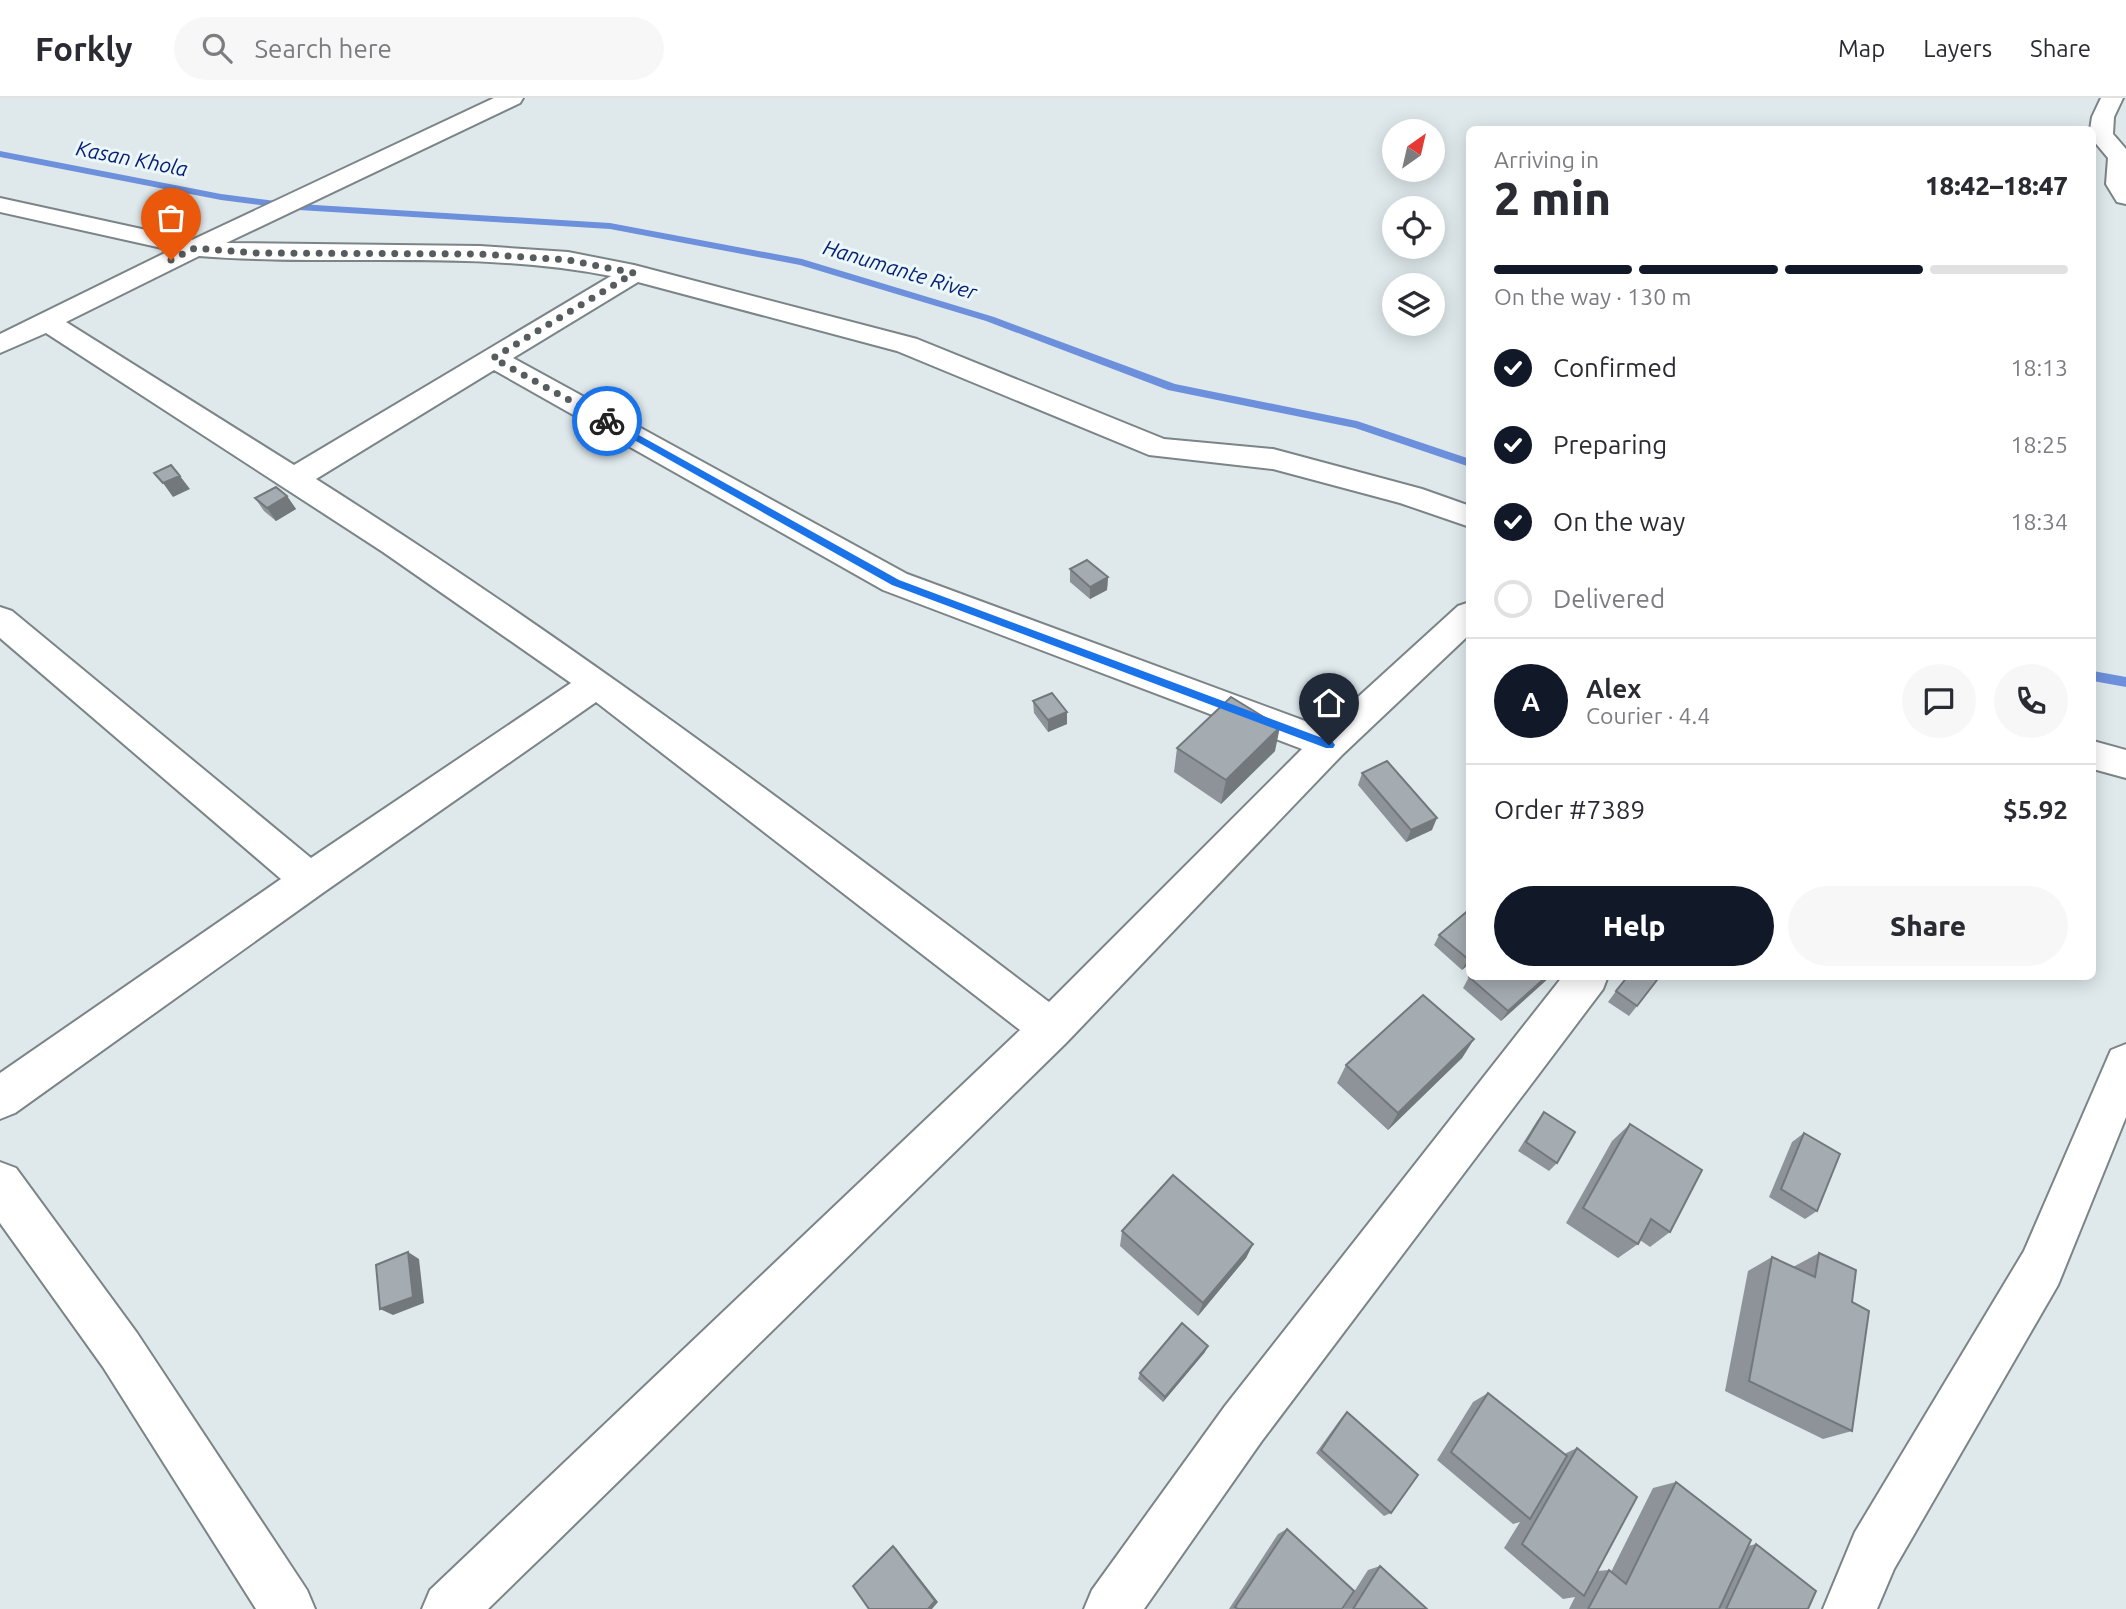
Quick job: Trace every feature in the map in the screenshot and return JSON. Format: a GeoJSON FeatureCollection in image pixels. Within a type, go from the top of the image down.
{"type":"FeatureCollection","features":[{"type":"Feature","properties":{"kind":"street"},"geometry":{"type":"LineString","coordinates":[[0,345],[195,248],[512,98]]}},
{"type":"Feature","properties":{"kind":"street"},"geometry":{"type":"LineString","coordinates":[[2112,98],[2103,117],[2101,135],[2120,157],[2118,184],[2126,197]]}},
{"type":"Feature","properties":{"kind":"street"},"geometry":{"type":"LineString","coordinates":[[0,205],[195,248],[255,253],[480,254],[568,260],[634,273],[906,345],[1159,447],[1273,459],[1411,496],[1466,516]]}},
{"type":"Feature","properties":{"kind":"street"},"geometry":{"type":"LineString","coordinates":[[295,478],[634,273]]}},
{"type":"Feature","properties":{"kind":"street"},"geometry":{"type":"LineString","coordinates":[[47,322],[295,478],[596,684],[817,847],[1051,1030]]}},
{"type":"Feature","properties":{"kind":"street"},"geometry":{"type":"LineString","coordinates":[[493,358],[895,582],[1329,745]]}},
{"type":"Feature","properties":{"kind":"street"},"geometry":{"type":"LineString","coordinates":[[449,1609],[1051,1030],[1329,745],[1466,618]]}},
{"type":"Feature","properties":{"kind":"street"},"geometry":{"type":"LineString","coordinates":[[0,619],[310,880]]}},
{"type":"Feature","properties":{"kind":"street"},"geometry":{"type":"LineString","coordinates":[[0,1098],[310,880],[596,684]]}},
{"type":"Feature","properties":{"kind":"street"},"geometry":{"type":"LineString","coordinates":[[2096,756],[2126,764]]}},
{"type":"Feature","properties":{"kind":"street"},"geometry":{"type":"LineString","coordinates":[[1111,1609],[1242,1424],[1585,980]]}},
{"type":"Feature","properties":{"kind":"street"},"geometry":{"type":"LineString","coordinates":[[1850,1609],[1874,1551],[2041,1268],[2126,1064]]}},
{"type":"Feature","properties":{"kind":"street"},"geometry":{"type":"LineString","coordinates":[[0,1184],[120,1350],[289,1609]]}},
{"type":"Feature","properties":{"kind":"building"},"geometry":{"type":"Polygon","coordinates":[[[171,465],[180,476],[163,483],[154,473],[171,465]]]}},
{"type":"Feature","properties":{"kind":"building"},"geometry":{"type":"Polygon","coordinates":[[[276,487],[287,496],[267,508],[255,498],[276,487]]]}},
{"type":"Feature","properties":{"kind":"building"},"geometry":{"type":"Polygon","coordinates":[[[1087,560],[1108,577],[1090,587],[1070,569],[1087,560]]]}},
{"type":"Feature","properties":{"kind":"building"},"geometry":{"type":"Polygon","coordinates":[[[1052,693],[1067,712],[1048,720],[1033,701],[1052,693]]]}},
{"type":"Feature","properties":{"kind":"building"},"geometry":{"type":"Polygon","coordinates":[[[1231,697],[1280,727],[1226,780],[1177,748],[1231,697]]]}},
{"type":"Feature","properties":{"kind":"building"},"geometry":{"type":"Polygon","coordinates":[[[1387,761],[1437,818],[1411,830],[1362,773],[1387,761]]]}},
{"type":"Feature","properties":{"kind":"building"},"geometry":{"type":"Polygon","coordinates":[[[1466,912],[1466,957],[1439,935],[1466,912]]]}},
{"type":"Feature","properties":{"kind":"building"},"geometry":{"type":"Polygon","coordinates":[[[1472,980],[1543,980],[1508,1011],[1472,980]]]}},
{"type":"Feature","properties":{"kind":"building"},"geometry":{"type":"Polygon","coordinates":[[[1625,980],[1657,980],[1637,1006],[1616,991],[1625,980]]]}},
{"type":"Feature","properties":{"kind":"building"},"geometry":{"type":"Polygon","coordinates":[[[1423,995],[1474,1039],[1398,1113],[1346,1065],[1423,995]]]}},
{"type":"Feature","properties":{"kind":"building"},"geometry":{"type":"Polygon","coordinates":[[[1544,1112],[1575,1132],[1557,1163],[1526,1142],[1544,1112]]]}},
{"type":"Feature","properties":{"kind":"building"},"geometry":{"type":"Polygon","coordinates":[[[1630,1124],[1702,1170],[1670,1232],[1651,1219],[1638,1244],[1583,1208],[1630,1124]]]}},
{"type":"Feature","properties":{"kind":"building"},"geometry":{"type":"Polygon","coordinates":[[[1804,1133],[1840,1154],[1817,1211],[1781,1189],[1804,1133]]]}},
{"type":"Feature","properties":{"kind":"building"},"geometry":{"type":"Polygon","coordinates":[[[1173,1175],[1253,1244],[1203,1303],[1122,1231],[1173,1175]]]}},
{"type":"Feature","properties":{"kind":"building"},"geometry":{"type":"Polygon","coordinates":[[[408,1252],[413,1297],[380,1309],[376,1265],[408,1252]]]}},
{"type":"Feature","properties":{"kind":"building"},"geometry":{"type":"Polygon","coordinates":[[[1819,1253],[1856,1270],[1852,1302],[1869,1311],[1852,1431],[1749,1381],[1772,1257],[1815,1277],[1819,1253]]]}},
{"type":"Feature","properties":{"kind":"building"},"geometry":{"type":"Polygon","coordinates":[[[1182,1323],[1208,1346],[1165,1397],[1140,1373],[1182,1323]]]}},
{"type":"Feature","properties":{"kind":"building"},"geometry":{"type":"Polygon","coordinates":[[[1488,1393],[1567,1456],[1530,1519],[1451,1452],[1488,1393]]]}},
{"type":"Feature","properties":{"kind":"building"},"geometry":{"type":"Polygon","coordinates":[[[1347,1412],[1418,1475],[1391,1513],[1321,1450],[1347,1412]]]}},
{"type":"Feature","properties":{"kind":"building"},"geometry":{"type":"Polygon","coordinates":[[[1577,1448],[1637,1497],[1584,1596],[1522,1544],[1577,1448]]]}},
{"type":"Feature","properties":{"kind":"building"},"geometry":{"type":"Polygon","coordinates":[[[1676,1482],[1751,1540],[1719,1609],[1588,1609],[1609,1570],[1626,1584],[1676,1482]]]}},
{"type":"Feature","properties":{"kind":"building"},"geometry":{"type":"Polygon","coordinates":[[[1287,1529],[1354,1591],[1342,1609],[1235,1607],[1287,1529]]]}},
{"type":"Feature","properties":{"kind":"building"},"geometry":{"type":"Polygon","coordinates":[[[1756,1544],[1816,1591],[1808,1609],[1726,1609],[1756,1544]]]}},
{"type":"Feature","properties":{"kind":"building"},"geometry":{"type":"Polygon","coordinates":[[[893,1546],[935,1601],[928,1609],[869,1609],[853,1586],[893,1546]]]}},
{"type":"Feature","properties":{"kind":"building"},"geometry":{"type":"Polygon","coordinates":[[[1380,1566],[1427,1609],[1353,1609],[1380,1566]]]}},
{"type":"Feature","properties":{"kind":"waterway","name":"Hanumante River"},"geometry":{"type":"LineString","coordinates":[[0,154],[221,197],[299,207],[610,226],[802,262],[990,319],[1172,387],[1357,425],[1466,462]]}},
{"type":"Feature","properties":{"kind":"waterway","name":"Hanumante River"},"geometry":{"type":"LineString","coordinates":[[2096,677],[2126,682]]}},
{"type":"Feature","properties":{"kind":"way so far"},"geometry":{"type":"LineString","coordinates":[[171,260],[195,248],[255,253],[480,254],[568,260],[634,273],[493,358],[607,421]]}},
{"type":"Feature","properties":{"kind":"route"},"geometry":{"type":"LineString","coordinates":[[607,421],[895,582],[1329,745]]}},
{"type":"Feature","properties":{"kind":"water label","name":"Kasan Khola"},"geometry":{"type":"Point","coordinates":[132,159]}}]}
